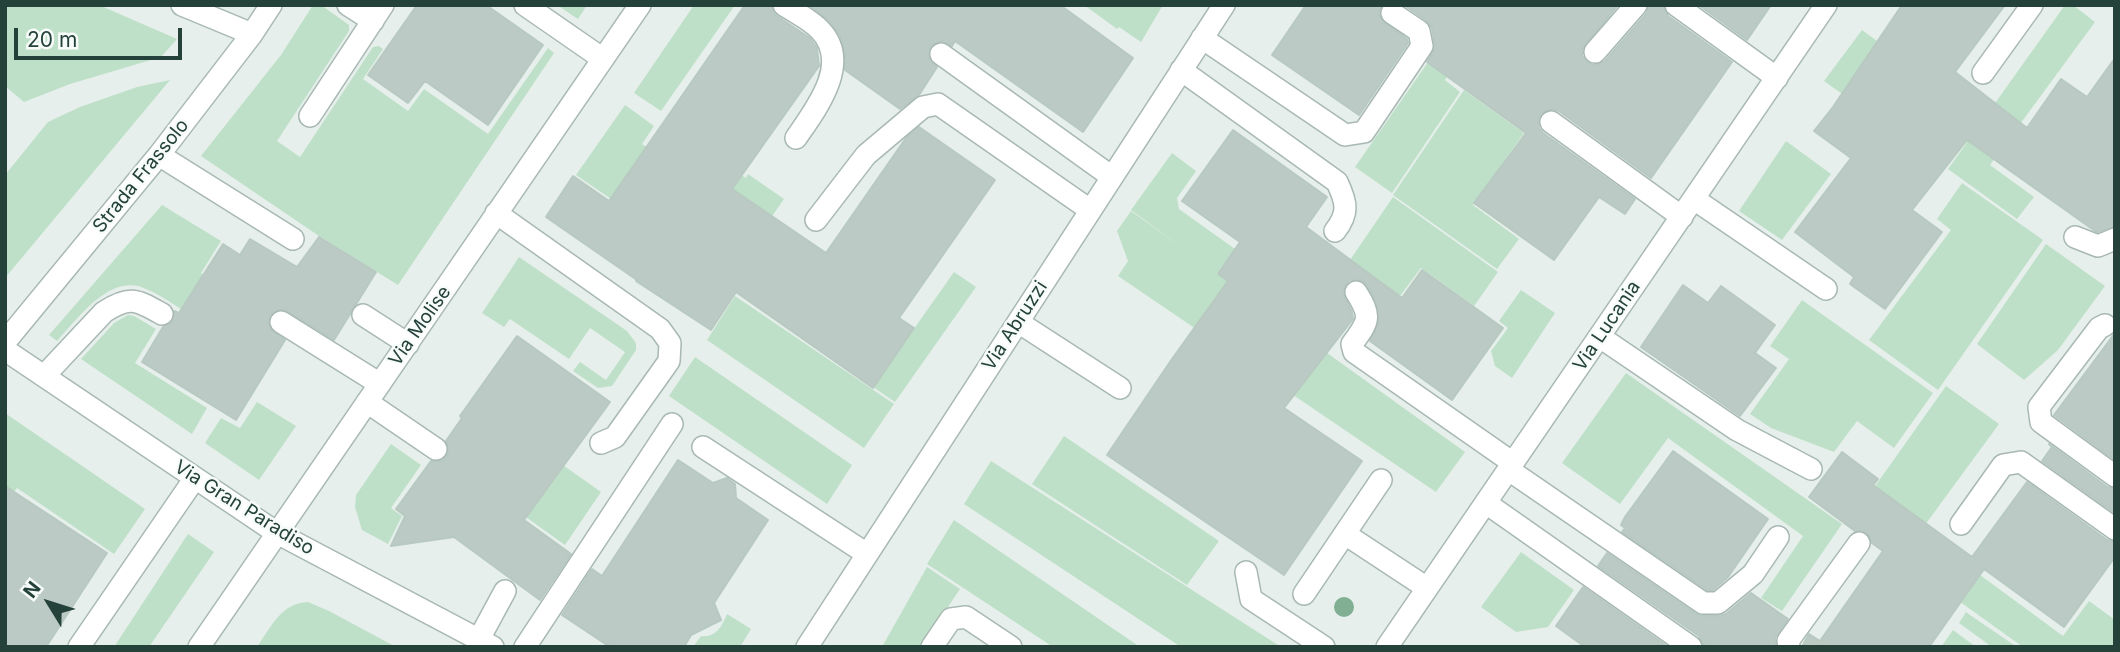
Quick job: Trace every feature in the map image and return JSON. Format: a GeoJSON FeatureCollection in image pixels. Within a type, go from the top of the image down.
{"type":"FeatureCollection","features":[{"type":"Feature","properties":{"kind":"street"},"geometry":{"type":"LineString","coordinates":[[183,5],[252,34]]}},
{"type":"Feature","properties":{"kind":"street","name":"Strada Frassolo"},"geometry":{"type":"LineString","coordinates":[[5,342],[159,155],[252,34],[271,5]]}},
{"type":"Feature","properties":{"kind":"street"},"geometry":{"type":"LineString","coordinates":[[310,116],[378,13],[348,5]]}},
{"type":"Feature","properties":{"kind":"street"},"geometry":{"type":"LineString","coordinates":[[525,5],[603,59]]}},
{"type":"Feature","properties":{"kind":"street","name":"Via Molise"},"geometry":{"type":"LineString","coordinates":[[199,647],[640,5]]}},
{"type":"Feature","properties":{"kind":"street"},"geometry":{"type":"LineString","coordinates":[[784,5],[819,29],[830,42],[833,58],[830,80],[818,107],[796,138]]}},
{"type":"Feature","properties":{"kind":"street","name":"Via Abruzzi"},"geometry":{"type":"LineString","coordinates":[[807,647],[1224,5]]}},
{"type":"Feature","properties":{"kind":"street"},"geometry":{"type":"LineString","coordinates":[[1595,52],[1636,5]]}},
{"type":"Feature","properties":{"kind":"street"},"geometry":{"type":"LineString","coordinates":[[1676,5],[1777,78]]}},
{"type":"Feature","properties":{"kind":"street"},"geometry":{"type":"LineString","coordinates":[[1983,73],[2032,5]]}},
{"type":"Feature","properties":{"kind":"street","name":"Via Lucania"},"geometry":{"type":"LineString","coordinates":[[1387,647],[1777,78],[1822,7]]}},
{"type":"Feature","properties":{"kind":"street"},"geometry":{"type":"LineString","coordinates":[[1202,38],[1345,135],[1364,132],[1422,46],[1419,31],[1392,13]]}},
{"type":"Feature","properties":{"kind":"street"},"geometry":{"type":"LineString","coordinates":[[941,54],[1112,177]]}},
{"type":"Feature","properties":{"kind":"street"},"geometry":{"type":"LineString","coordinates":[[1181,70],[1337,182],[1346,200],[1343,220],[1335,232]]}},
{"type":"Feature","properties":{"kind":"street"},"geometry":{"type":"LineString","coordinates":[[816,220],[866,155],[923,107],[939,104],[1090,210]]}},
{"type":"Feature","properties":{"kind":"street"},"geometry":{"type":"LineString","coordinates":[[1551,122],[1688,208],[1826,289]]}},
{"type":"Feature","properties":{"kind":"street"},"geometry":{"type":"LineString","coordinates":[[159,155],[293,239]]}},
{"type":"Feature","properties":{"kind":"street"},"geometry":{"type":"LineString","coordinates":[[496,213],[660,328],[670,343],[669,360],[654,383],[615,437],[600,443]]}},
{"type":"Feature","properties":{"kind":"street"},"geometry":{"type":"LineString","coordinates":[[2075,237],[2098,246],[2115,239]]}},
{"type":"Feature","properties":{"kind":"street"},"geometry":{"type":"LineString","coordinates":[[1356,292],[1366,308],[1366,325],[1352,344],[1354,352],[1703,603],[1718,603],[1752,574],[1778,537]]}},
{"type":"Feature","properties":{"kind":"street"},"geometry":{"type":"LineString","coordinates":[[44,376],[104,312],[114,306],[125,301],[139,301],[162,314]]}},
{"type":"Feature","properties":{"kind":"street"},"geometry":{"type":"LineString","coordinates":[[363,315],[408,344]]}},
{"type":"Feature","properties":{"kind":"street"},"geometry":{"type":"LineString","coordinates":[[281,322],[380,384]]}},
{"type":"Feature","properties":{"kind":"street"},"geometry":{"type":"LineString","coordinates":[[1018,322],[1119,388]]}},
{"type":"Feature","properties":{"kind":"street"},"geometry":{"type":"LineString","coordinates":[[2105,325],[2099,328],[2039,407],[2041,422],[2115,476]]}},
{"type":"Feature","properties":{"kind":"street"},"geometry":{"type":"LineString","coordinates":[[1600,337],[1737,430],[1811,469]]}},
{"type":"Feature","properties":{"kind":"street","name":"Via Gran Paradiso"},"geometry":{"type":"LineString","coordinates":[[5,350],[277,533],[486,643]]}},
{"type":"Feature","properties":{"kind":"street"},"geometry":{"type":"LineString","coordinates":[[367,402],[436,449]]}},
{"type":"Feature","properties":{"kind":"street"},"geometry":{"type":"LineString","coordinates":[[524,647],[672,424]]}},
{"type":"Feature","properties":{"kind":"street"},"geometry":{"type":"LineString","coordinates":[[703,447],[867,554]]}},
{"type":"Feature","properties":{"kind":"street"},"geometry":{"type":"LineString","coordinates":[[1961,524],[2003,465],[2021,462],[2115,529]]}},
{"type":"Feature","properties":{"kind":"street"},"geometry":{"type":"LineString","coordinates":[[79,647],[195,478]]}},
{"type":"Feature","properties":{"kind":"street"},"geometry":{"type":"LineString","coordinates":[[1304,594],[1381,480]]}},
{"type":"Feature","properties":{"kind":"street"},"geometry":{"type":"LineString","coordinates":[[1486,503],[1691,647]]}},
{"type":"Feature","properties":{"kind":"street"},"geometry":{"type":"LineString","coordinates":[[1345,534],[1427,588]]}},
{"type":"Feature","properties":{"kind":"street"},"geometry":{"type":"LineString","coordinates":[[1789,647],[1788,641],[1859,543]]}},
{"type":"Feature","properties":{"kind":"street"},"geometry":{"type":"LineString","coordinates":[[1246,572],[1251,599],[1324,647]]}},
{"type":"Feature","properties":{"kind":"street"},"geometry":{"type":"LineString","coordinates":[[486,643],[505,591]]}},
{"type":"Feature","properties":{"kind":"street"},"geometry":{"type":"LineString","coordinates":[[932,647],[951,619],[966,617],[1011,647]]}},
{"type":"Feature","properties":{"kind":"green space"},"geometry":{"type":"Polygon","coordinates":[[[5,5],[99,5],[177,39],[161,57],[70,84],[24,102],[5,86],[5,5]]]}},
{"type":"Feature","properties":{"kind":"green space"},"geometry":{"type":"Polygon","coordinates":[[[313,5],[321,5],[349,25],[349,31],[277,141],[300,157],[373,47],[379,46],[383,49],[363,79],[408,111],[424,89],[488,134],[548,48],[554,53],[398,285],[319,236],[201,156],[281,55],[313,5]]]}},
{"type":"Feature","properties":{"kind":"green space"},"geometry":{"type":"Polygon","coordinates":[[[557,5],[587,5],[578,19],[557,5]]]}},
{"type":"Feature","properties":{"kind":"green space"},"geometry":{"type":"Polygon","coordinates":[[[694,5],[735,5],[661,111],[634,93],[694,5]]]}},
{"type":"Feature","properties":{"kind":"green space"},"geometry":{"type":"Polygon","coordinates":[[[1084,5],[1163,5],[1141,42],[1119,27],[1117,29],[1084,5]]]}},
{"type":"Feature","properties":{"kind":"green space"},"geometry":{"type":"Polygon","coordinates":[[[2065,5],[2073,5],[2095,22],[1990,165],[2034,197],[2017,219],[1948,169],[2065,5]]]}},
{"type":"Feature","properties":{"kind":"green space"},"geometry":{"type":"Polygon","coordinates":[[[1862,30],[1900,58],[1943,137],[1978,89],[1993,102],[1946,168],[1824,81],[1862,30]]]}},
{"type":"Feature","properties":{"kind":"green space"},"geometry":{"type":"Polygon","coordinates":[[[1440,45],[1460,58],[1445,80],[1460,92],[1392,193],[1355,167],[1440,45]]]}},
{"type":"Feature","properties":{"kind":"green space"},"geometry":{"type":"Polygon","coordinates":[[[170,80],[5,278],[5,175],[48,122],[80,107],[137,87],[170,80]]]}},
{"type":"Feature","properties":{"kind":"green space"},"geometry":{"type":"Polygon","coordinates":[[[1464,90],[1524,133],[1473,205],[1519,239],[1497,269],[1393,195],[1464,90]]]}},
{"type":"Feature","properties":{"kind":"green space"},"geometry":{"type":"Polygon","coordinates":[[[625,105],[654,126],[642,144],[709,189],[726,165],[746,178],[748,174],[784,199],[728,279],[576,175],[625,105]]]}},
{"type":"Feature","properties":{"kind":"green space"},"geometry":{"type":"Polygon","coordinates":[[[1786,141],[1831,174],[1782,240],[1739,211],[1786,141]]]}},
{"type":"Feature","properties":{"kind":"green space"},"geometry":{"type":"Polygon","coordinates":[[[1172,153],[1196,171],[1177,198],[1179,209],[1235,249],[1217,274],[1465,452],[1436,492],[1118,276],[1128,261],[1117,231],[1131,211],[1180,246],[1131,210],[1172,153]]]}},
{"type":"Feature","properties":{"kind":"green space"},"geometry":{"type":"Polygon","coordinates":[[[1962,183],[2043,240],[1938,390],[1869,340],[1951,230],[1937,219],[1962,183]]]}},
{"type":"Feature","properties":{"kind":"green space"},"geometry":{"type":"Polygon","coordinates":[[[1393,197],[1498,272],[1474,306],[1421,268],[1400,296],[1350,260],[1393,197]]]}},
{"type":"Feature","properties":{"kind":"green space"},"geometry":{"type":"Polygon","coordinates":[[[162,205],[221,241],[201,273],[215,282],[194,317],[146,289],[133,285],[120,287],[96,300],[57,341],[49,335],[162,205]]]}},
{"type":"Feature","properties":{"kind":"green space"},"geometry":{"type":"Polygon","coordinates":[[[2046,244],[2105,286],[2058,350],[2024,380],[1977,344],[2046,244]]]}},
{"type":"Feature","properties":{"kind":"green space"},"geometry":{"type":"Polygon","coordinates":[[[519,257],[627,331],[636,343],[636,350],[612,386],[598,388],[573,371],[580,362],[606,380],[625,352],[590,328],[569,359],[510,319],[504,327],[482,313],[519,257]]]}},
{"type":"Feature","properties":{"kind":"green space"},"geometry":{"type":"Polygon","coordinates":[[[954,272],[976,287],[895,402],[873,387],[954,272]]]}},
{"type":"Feature","properties":{"kind":"green space"},"geometry":{"type":"Polygon","coordinates":[[[1521,290],[1555,313],[1512,378],[1495,366],[1491,351],[1508,328],[1499,321],[1521,290]]]}},
{"type":"Feature","properties":{"kind":"green space"},"geometry":{"type":"Polygon","coordinates":[[[735,296],[894,404],[864,448],[707,340],[735,296]]]}},
{"type":"Feature","properties":{"kind":"green space"},"geometry":{"type":"Polygon","coordinates":[[[1802,300],[1933,393],[1894,448],[1857,421],[1834,452],[1771,428],[1750,414],[1789,359],[1770,346],[1802,300]]]}},
{"type":"Feature","properties":{"kind":"green space"},"geometry":{"type":"Polygon","coordinates":[[[128,315],[156,329],[135,363],[207,408],[192,434],[81,359],[114,323],[128,315]]]}},
{"type":"Feature","properties":{"kind":"green space"},"geometry":{"type":"Polygon","coordinates":[[[695,357],[852,465],[827,504],[669,396],[695,357]]]}},
{"type":"Feature","properties":{"kind":"green space"},"geometry":{"type":"Polygon","coordinates":[[[1626,373],[1842,524],[1782,611],[1761,598],[1803,536],[1668,438],[1620,504],[1562,463],[1626,373]]]}},
{"type":"Feature","properties":{"kind":"green space"},"geometry":{"type":"Polygon","coordinates":[[[1946,386],[1999,424],[1900,559],[1849,523],[1946,386]]]}},
{"type":"Feature","properties":{"kind":"green space"},"geometry":{"type":"Polygon","coordinates":[[[257,402],[296,426],[259,480],[205,443],[221,418],[240,428],[257,402]]]}},
{"type":"Feature","properties":{"kind":"green space"},"geometry":{"type":"Polygon","coordinates":[[[5,413],[145,509],[114,554],[17,488],[5,504],[5,413]]]}},
{"type":"Feature","properties":{"kind":"green space"},"geometry":{"type":"Polygon","coordinates":[[[1064,436],[1219,541],[1187,585],[1032,484],[1064,436]]]}},
{"type":"Feature","properties":{"kind":"green space"},"geometry":{"type":"Polygon","coordinates":[[[391,444],[421,465],[391,508],[402,516],[388,544],[362,530],[355,507],[356,495],[391,444]]]}},
{"type":"Feature","properties":{"kind":"green space"},"geometry":{"type":"Polygon","coordinates":[[[991,461],[1281,647],[1181,647],[964,504],[991,461]]]}},
{"type":"Feature","properties":{"kind":"green space"},"geometry":{"type":"Polygon","coordinates":[[[560,463],[601,492],[565,545],[523,515],[560,463]]]}},
{"type":"Feature","properties":{"kind":"green space"},"geometry":{"type":"Polygon","coordinates":[[[954,520],[1140,647],[1053,647],[927,564],[954,520]]]}},
{"type":"Feature","properties":{"kind":"green space"},"geometry":{"type":"Polygon","coordinates":[[[188,534],[214,552],[149,647],[114,647],[188,534]]]}},
{"type":"Feature","properties":{"kind":"green space"},"geometry":{"type":"Polygon","coordinates":[[[1521,552],[1574,590],[1548,627],[1516,632],[1481,607],[1521,552]]]}},
{"type":"Feature","properties":{"kind":"green space"},"geometry":{"type":"Polygon","coordinates":[[[927,567],[960,589],[921,647],[882,647],[927,567]]]}},
{"type":"Feature","properties":{"kind":"green space"},"geometry":{"type":"Polygon","coordinates":[[[1976,572],[2063,636],[2089,601],[2115,620],[2115,647],[2023,647],[1956,599],[1976,572]]]}},
{"type":"Feature","properties":{"kind":"green space"},"geometry":{"type":"Polygon","coordinates":[[[308,602],[396,647],[257,647],[284,611],[299,603],[308,602]]]}},
{"type":"Feature","properties":{"kind":"green space"},"geometry":{"type":"Polygon","coordinates":[[[1966,612],[2017,647],[1992,647],[1959,623],[1966,612]]]}},
{"type":"Feature","properties":{"kind":"green space"},"geometry":{"type":"Polygon","coordinates":[[[727,614],[751,629],[740,647],[693,647],[701,636],[711,635],[718,630],[727,614]]]}},
{"type":"Feature","properties":{"kind":"green space"},"geometry":{"type":"Polygon","coordinates":[[[1953,630],[1976,647],[1941,647],[1953,630]]]}},
{"type":"Feature","properties":{"kind":"building"},"geometry":{"type":"Polygon","coordinates":[[[417,5],[486,5],[543,45],[488,125],[425,81],[408,103],[368,75],[417,5]]]}},
{"type":"Feature","properties":{"kind":"building"},"geometry":{"type":"Polygon","coordinates":[[[745,5],[771,5],[777,16],[810,38],[817,48],[819,66],[732,189],[826,253],[906,138],[919,127],[995,180],[899,318],[914,328],[873,388],[736,292],[711,330],[546,217],[573,176],[609,201],[745,5]]]}},
{"type":"Feature","properties":{"kind":"building"},"geometry":{"type":"Polygon","coordinates":[[[809,5],[1060,5],[1133,58],[1083,132],[955,41],[952,46],[942,41],[931,46],[929,59],[937,67],[919,95],[900,109],[845,70],[845,54],[840,36],[829,21],[809,5]]]}},
{"type":"Feature","properties":{"kind":"building"},"geometry":{"type":"Polygon","coordinates":[[[1306,5],[1382,5],[1379,13],[1381,19],[1407,39],[1408,43],[1359,115],[1272,55],[1306,5]]]}},
{"type":"Feature","properties":{"kind":"building"},"geometry":{"type":"Polygon","coordinates":[[[1404,5],[1618,5],[1582,49],[1582,56],[1593,65],[1605,61],[1646,14],[1649,5],[1663,5],[1668,16],[1732,62],[1651,178],[1559,111],[1552,109],[1541,114],[1538,121],[1543,133],[1635,199],[1625,214],[1599,197],[1554,260],[1474,203],[1526,133],[1427,62],[1435,48],[1432,28],[1426,20],[1404,5]]]}},
{"type":"Feature","properties":{"kind":"building"},"geometry":{"type":"Polygon","coordinates":[[[1699,5],[1771,5],[1747,40],[1699,5]]]}},
{"type":"Feature","properties":{"kind":"building"},"geometry":{"type":"Polygon","coordinates":[[[1902,5],[2005,5],[1955,72],[2027,128],[2061,79],[2087,97],[2115,58],[2115,226],[2095,231],[1967,140],[1912,210],[1942,232],[1885,309],[1850,284],[1854,277],[1795,232],[1851,158],[1814,131],[1902,5]]]}},
{"type":"Feature","properties":{"kind":"building"},"geometry":{"type":"Polygon","coordinates":[[[1233,130],[1327,197],[1306,227],[1402,298],[1422,270],[1503,328],[1452,400],[1370,341],[1379,322],[1376,302],[1362,280],[1350,280],[1345,285],[1343,293],[1353,319],[1284,408],[1362,461],[1284,575],[1107,455],[1228,281],[1218,274],[1240,242],[1182,201],[1233,130]]]}},
{"type":"Feature","properties":{"kind":"building"},"geometry":{"type":"Polygon","coordinates":[[[319,237],[376,272],[334,340],[287,311],[281,309],[270,315],[270,329],[285,340],[236,420],[142,362],[163,327],[173,321],[174,311],[179,313],[223,244],[240,255],[250,239],[297,267],[319,237]]]}},
{"type":"Feature","properties":{"kind":"building"},"geometry":{"type":"Polygon","coordinates":[[[1683,285],[1708,303],[1721,286],[1775,325],[1755,353],[1776,368],[1740,416],[1641,347],[1683,285]]]}},
{"type":"Feature","properties":{"kind":"building"},"geometry":{"type":"Polygon","coordinates":[[[2115,333],[2115,460],[2054,415],[2115,333]]]}},
{"type":"Feature","properties":{"kind":"building"},"geometry":{"type":"Polygon","coordinates":[[[517,336],[610,402],[524,520],[571,554],[540,600],[454,537],[391,546],[405,516],[396,509],[431,461],[441,461],[446,457],[449,449],[446,441],[462,418],[460,416],[517,336]]]}},
{"type":"Feature","properties":{"kind":"building"},"geometry":{"type":"Polygon","coordinates":[[[2049,444],[2107,487],[2115,489],[2115,513],[2042,461],[2052,447],[2049,444]]]}},
{"type":"Feature","properties":{"kind":"building"},"geometry":{"type":"Polygon","coordinates":[[[1673,451],[1768,519],[1728,577],[1713,590],[1707,590],[1622,532],[1625,528],[1621,525],[1625,517],[1673,451]]]}},
{"type":"Feature","properties":{"kind":"building"},"geometry":{"type":"Polygon","coordinates":[[[1842,452],[1878,479],[1873,485],[1972,557],[2027,482],[2107,540],[2115,542],[2115,557],[2064,627],[1984,569],[1929,647],[1802,647],[1809,634],[1820,641],[1883,551],[1872,543],[1867,533],[1855,531],[1809,497],[1842,452]]]}},
{"type":"Feature","properties":{"kind":"building"},"geometry":{"type":"Polygon","coordinates":[[[678,460],[713,483],[727,478],[735,484],[736,498],[768,520],[714,603],[721,620],[691,635],[684,647],[610,647],[562,615],[592,569],[602,576],[678,460]]]}},
{"type":"Feature","properties":{"kind":"building"},"geometry":{"type":"Polygon","coordinates":[[[5,486],[107,553],[46,647],[5,647],[5,486]]]}},
{"type":"Feature","properties":{"kind":"building"},"geometry":{"type":"Polygon","coordinates":[[[1607,553],[1702,616],[1726,614],[1751,593],[1788,619],[1775,638],[1776,647],[1704,647],[1699,636],[1598,566],[1607,553]]]}},
{"type":"Feature","properties":{"kind":"building"},"geometry":{"type":"Polygon","coordinates":[[[1583,587],[1668,647],[1585,647],[1556,626],[1583,587]]]}}]}
